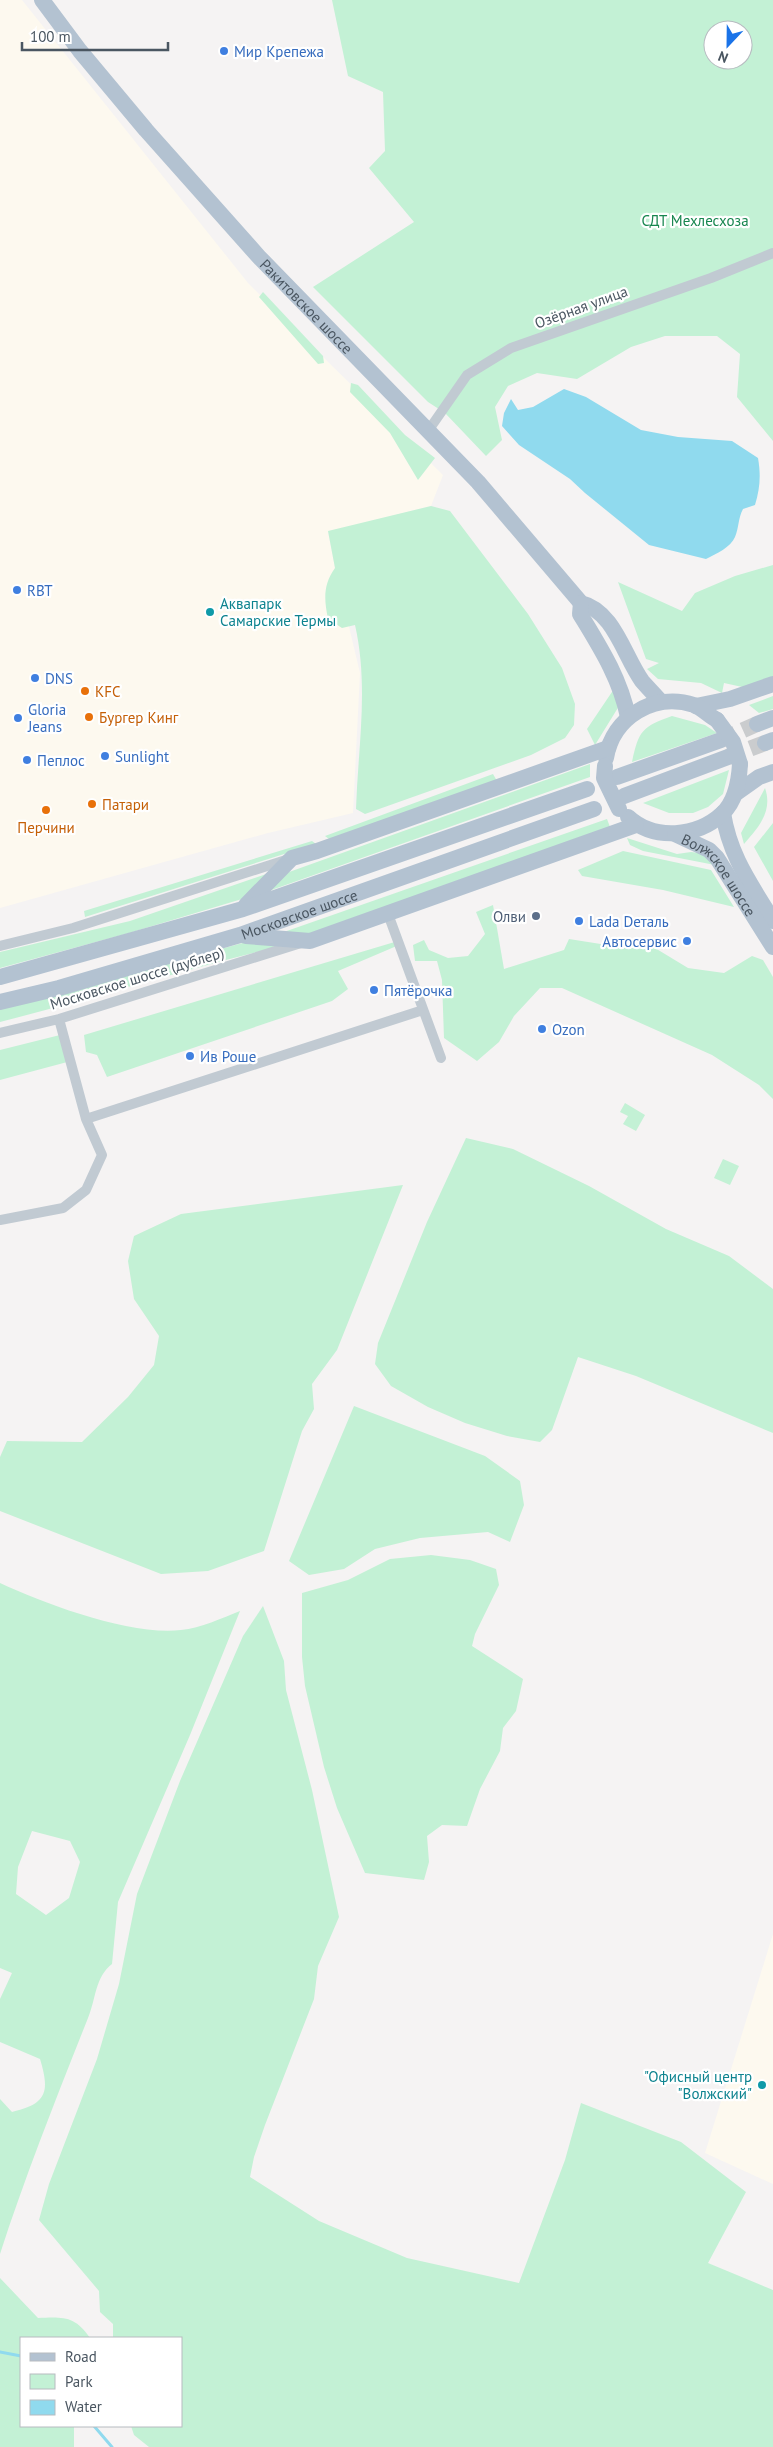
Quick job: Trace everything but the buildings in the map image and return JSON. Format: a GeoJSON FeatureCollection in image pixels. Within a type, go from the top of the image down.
{"type":"FeatureCollection","features":[{"type":"Feature","properties":{"kind":"main road","name":"Ракитовское шоссе"},"geometry":{"type":"LineString","coordinates":[[42,0],[80,51],[146,130],[252,249],[478,482],[581,603],[593,606],[609,623],[642,681],[661,702]]}},
{"type":"Feature","properties":{"kind":"main road","name":"Ракитовское шоссе"},"geometry":{"type":"LineString","coordinates":[[581,603],[580,614],[615,676],[623,694],[628,716]]}},
{"type":"Feature","properties":{"kind":"main road"},"geometry":{"type":"LineString","coordinates":[[696,706],[735,698],[773,684]]}},
{"type":"Feature","properties":{"kind":"main road"},"geometry":{"type":"LineString","coordinates":[[679,701],[696,706],[717,720],[733,742],[734,761],[739,779],[735,794],[723,813],[700,829],[674,834],[648,830],[636,825],[604,778],[608,748],[628,716],[645,706],[661,702],[679,701]]}},
{"type":"Feature","properties":{"kind":"main road"},"geometry":{"type":"LineString","coordinates":[[757,724],[773,718]]}},
{"type":"Feature","properties":{"kind":"main road"},"geometry":{"type":"LineString","coordinates":[[617,777],[721,740]]}},
{"type":"Feature","properties":{"kind":"main road"},"geometry":{"type":"LineString","coordinates":[[242,909],[292,858],[345,842],[608,748]]}},
{"type":"Feature","properties":{"kind":"main road"},"geometry":{"type":"LineString","coordinates":[[622,802],[734,761]]}},
{"type":"Feature","properties":{"kind":"main road"},"geometry":{"type":"LineString","coordinates":[[735,794],[759,777],[773,772]]}},
{"type":"Feature","properties":{"kind":"main road","name":"Московское шоссе"},"geometry":{"type":"LineString","coordinates":[[0,977],[242,909],[587,789]]}},
{"type":"Feature","properties":{"kind":"main road","name":"Московское шоссе"},"geometry":{"type":"LineString","coordinates":[[0,1002],[59,988],[240,935],[594,809]]}},
{"type":"Feature","properties":{"kind":"main road","name":"Волжское шоссе"},"geometry":{"type":"LineString","coordinates":[[723,813],[732,852],[773,921]]}},
{"type":"Feature","properties":{"kind":"main road"},"geometry":{"type":"LineString","coordinates":[[240,935],[310,941],[636,825]]}},
{"type":"Feature","properties":{"kind":"main road","name":"Волжское шоссе"},"geometry":{"type":"LineString","coordinates":[[674,834],[709,850],[773,947]]}},
{"type":"Feature","properties":{"kind":"street","name":"Озёрная улица"},"geometry":{"type":"LineString","coordinates":[[428,431],[467,376],[511,348],[711,278],[773,253]]}},
{"type":"Feature","properties":{"kind":"street"},"geometry":{"type":"LineString","coordinates":[[0,946],[73,928],[292,858]]}},
{"type":"Feature","properties":{"kind":"street"},"geometry":{"type":"LineString","coordinates":[[388,914],[441,1058]]}},
{"type":"Feature","properties":{"kind":"street","name":"Московское шоссе (дублер)"},"geometry":{"type":"LineString","coordinates":[[0,1033],[59,1019],[310,941]]}},
{"type":"Feature","properties":{"kind":"street"},"geometry":{"type":"LineString","coordinates":[[86,1119],[423,1010]]}},
{"type":"Feature","properties":{"kind":"street"},"geometry":{"type":"LineString","coordinates":[[0,1220],[64,1208],[86,1190],[102,1155],[86,1119],[59,1019]]}},
{"type":"Feature","properties":{"kind":"shaded area"},"geometry":{"type":"Polygon","coordinates":[[[0,0],[22,0],[248,283],[443,475],[431,506],[328,532],[360,673],[353,813],[268,833],[0,908],[0,0]]]}},
{"type":"Feature","properties":{"kind":"shaded area","name":"\"Офисный центр \"Волжский\""},"geometry":{"type":"Polygon","coordinates":[[[773,1934],[773,2184],[705,2153],[773,1934]]]}},
{"type":"Feature","properties":{"kind":"green space","name":"СДТ Мехлесхоза"},"geometry":{"type":"Polygon","coordinates":[[[332,0],[773,0],[773,441],[737,397],[740,354],[717,336],[665,336],[631,347],[577,379],[537,373],[508,386],[495,407],[502,440],[486,456],[445,413],[428,402],[313,287],[414,222],[369,168],[385,151],[383,92],[348,76],[332,0]]]}},
{"type":"Feature","properties":{"kind":"green space"},"geometry":{"type":"Polygon","coordinates":[[[263,292],[323,356],[324,363],[318,364],[259,297],[263,292]]]}},
{"type":"Feature","properties":{"kind":"green space"},"geometry":{"type":"Polygon","coordinates":[[[351,383],[358,385],[405,435],[435,458],[418,480],[390,433],[350,392],[351,383]]]}},
{"type":"Feature","properties":{"kind":"green space"},"geometry":{"type":"Polygon","coordinates":[[[431,506],[450,511],[528,614],[562,668],[575,704],[574,725],[565,738],[531,755],[365,814],[356,809],[362,717],[359,648],[355,625],[342,628],[328,619],[326,586],[335,568],[328,531],[431,506]]]}},
{"type":"Feature","properties":{"kind":"green space"},"geometry":{"type":"Polygon","coordinates":[[[773,565],[773,684],[756,690],[724,683],[722,693],[701,683],[658,679],[647,669],[659,663],[646,659],[618,582],[682,611],[695,593],[735,576],[773,565]]]}},
{"type":"Feature","properties":{"kind":"green space"},"geometry":{"type":"Polygon","coordinates":[[[616,686],[624,698],[595,745],[587,729],[616,686]]]}},
{"type":"Feature","properties":{"kind":"green space"},"geometry":{"type":"Polygon","coordinates":[[[773,696],[773,709],[759,713],[749,705],[773,696]]]}},
{"type":"Feature","properties":{"kind":"green space"},"geometry":{"type":"Polygon","coordinates":[[[672,716],[705,725],[717,733],[632,762],[637,743],[643,731],[654,723],[672,716]]]}},
{"type":"Feature","properties":{"kind":"green space"},"geometry":{"type":"Polygon","coordinates":[[[590,764],[590,777],[263,893],[278,876],[590,764]]]}},
{"type":"Feature","properties":{"kind":"green space"},"geometry":{"type":"Polygon","coordinates":[[[729,770],[723,794],[708,807],[693,813],[669,813],[643,803],[729,770]]]}},
{"type":"Feature","properties":{"kind":"green space"},"geometry":{"type":"Polygon","coordinates":[[[493,774],[497,781],[329,839],[325,836],[493,774]]]}},
{"type":"Feature","properties":{"kind":"green space"},"geometry":{"type":"Polygon","coordinates":[[[765,788],[767,796],[766,811],[755,831],[744,844],[741,833],[765,788]]]}},
{"type":"Feature","properties":{"kind":"green space"},"geometry":{"type":"Polygon","coordinates":[[[607,819],[610,827],[308,934],[281,933],[607,819]]]}},
{"type":"Feature","properties":{"kind":"green space"},"geometry":{"type":"Polygon","coordinates":[[[773,823],[773,881],[754,847],[773,823]]]}},
{"type":"Feature","properties":{"kind":"green space"},"geometry":{"type":"Polygon","coordinates":[[[627,838],[677,854],[691,852],[714,855],[715,865],[643,851],[630,845],[627,838]]]}},
{"type":"Feature","properties":{"kind":"green space"},"geometry":{"type":"Polygon","coordinates":[[[312,841],[316,844],[85,917],[84,911],[312,841]]]}},
{"type":"Feature","properties":{"kind":"green space"},"geometry":{"type":"Polygon","coordinates":[[[623,851],[711,870],[734,907],[663,890],[582,876],[578,870],[623,851]]]}},
{"type":"Feature","properties":{"kind":"green space"},"geometry":{"type":"Polygon","coordinates":[[[275,871],[242,899],[129,933],[0,968],[0,952],[130,921],[275,871]]]}},
{"type":"Feature","properties":{"kind":"green space"},"geometry":{"type":"Polygon","coordinates":[[[493,905],[504,969],[564,950],[569,939],[626,948],[655,948],[688,968],[724,973],[752,956],[763,960],[773,977],[773,1099],[759,1085],[712,1055],[562,988],[540,988],[514,1016],[499,1042],[477,1061],[444,1038],[442,980],[437,961],[415,961],[413,945],[424,940],[429,950],[448,958],[468,956],[485,934],[476,912],[493,905]]]}},
{"type":"Feature","properties":{"kind":"green space"},"geometry":{"type":"Polygon","coordinates":[[[250,941],[294,943],[0,1022],[0,1009],[250,941]]]}},
{"type":"Feature","properties":{"kind":"green space"},"geometry":{"type":"Polygon","coordinates":[[[398,941],[399,945],[338,971],[348,989],[332,1001],[107,1077],[97,1055],[86,1052],[84,1035],[398,941]]]}},
{"type":"Feature","properties":{"kind":"green space"},"geometry":{"type":"Polygon","coordinates":[[[64,1034],[71,1061],[0,1080],[0,1050],[64,1034]]]}},
{"type":"Feature","properties":{"kind":"green space"},"geometry":{"type":"Polygon","coordinates":[[[625,1103],[645,1115],[636,1131],[623,1124],[628,1116],[620,1112],[625,1103]]]}},
{"type":"Feature","properties":{"kind":"green space"},"geometry":{"type":"Polygon","coordinates":[[[466,1138],[513,1149],[589,1186],[666,1229],[729,1256],[773,1289],[773,1433],[636,1376],[578,1357],[552,1430],[540,1442],[507,1436],[465,1423],[428,1407],[391,1386],[375,1364],[378,1343],[427,1222],[466,1138]]]}},
{"type":"Feature","properties":{"kind":"green space"},"geometry":{"type":"Polygon","coordinates":[[[723,1159],[739,1166],[730,1185],[714,1178],[723,1159]]]}},
{"type":"Feature","properties":{"kind":"green space"},"geometry":{"type":"Polygon","coordinates":[[[403,1185],[337,1350],[312,1384],[314,1409],[302,1431],[264,1551],[208,1571],[161,1574],[0,1511],[0,1457],[7,1441],[82,1442],[128,1397],[154,1365],[159,1336],[134,1299],[128,1261],[134,1236],[181,1214],[403,1185]]]}},
{"type":"Feature","properties":{"kind":"green space"},"geometry":{"type":"Polygon","coordinates":[[[354,1406],[485,1456],[520,1481],[524,1505],[510,1542],[488,1532],[420,1538],[375,1549],[344,1569],[309,1575],[289,1561],[354,1406]]]}},
{"type":"Feature","properties":{"kind":"green space"},"geometry":{"type":"Polygon","coordinates":[[[431,1555],[470,1560],[496,1569],[499,1585],[475,1634],[472,1646],[523,1679],[516,1711],[503,1728],[500,1751],[480,1789],[467,1826],[442,1825],[427,1836],[429,1862],[424,1880],[365,1873],[337,1808],[324,1767],[305,1686],[302,1657],[302,1593],[348,1580],[390,1559],[431,1555]]]}},
{"type":"Feature","properties":{"kind":"green space"},"geometry":{"type":"Polygon","coordinates":[[[0,1583],[40,1600],[89,1617],[161,1631],[189,1629],[240,1611],[190,1735],[118,1902],[112,1964],[106,1969],[99,1982],[91,2011],[53,2106],[0,2254],[0,2099],[12,2112],[24,2109],[33,2105],[43,2095],[45,2080],[40,2059],[0,2042],[0,1999],[12,1973],[0,1968],[0,1583]],[[32,1831],[18,1867],[16,1894],[46,1915],[69,1898],[80,1862],[70,1841],[32,1831]]]}},
{"type":"Feature","properties":{"kind":"green space"},"geometry":{"type":"Polygon","coordinates":[[[263,1606],[284,1661],[286,1690],[312,1790],[339,1917],[318,1966],[314,1999],[265,2125],[254,2157],[250,2177],[319,2221],[407,2258],[519,2283],[565,2160],[581,2103],[681,2142],[746,2192],[708,2263],[773,2290],[773,2447],[149,2447],[134,2435],[131,2427],[182,2427],[182,2337],[113,2337],[113,2324],[100,2312],[99,2291],[39,2220],[49,2184],[97,2059],[119,1984],[137,1894],[180,1781],[243,1636],[263,1606]]]}},
{"type":"Feature","properties":{"kind":"green space"},"geometry":{"type":"Polygon","coordinates":[[[0,2278],[38,2318],[68,2319],[79,2325],[89,2337],[20,2337],[20,2427],[74,2427],[74,2447],[0,2447],[0,2278]]]}},
{"type":"Feature","properties":{"kind":"water"},"geometry":{"type":"Polygon","coordinates":[[[564,389],[586,397],[641,430],[678,437],[732,441],[758,458],[759,482],[755,505],[743,509],[733,541],[723,550],[706,559],[649,545],[570,479],[519,445],[502,426],[504,413],[511,399],[518,410],[533,407],[564,389]]]}},
{"type":"Feature","properties":{"kind":"waterway"},"geometry":{"type":"LineString","coordinates":[[0,2352],[20,2356]]}},
{"type":"Feature","properties":{"kind":"waterway"},"geometry":{"type":"LineString","coordinates":[[95,2427],[112,2447]]}},
{"type":"Feature","properties":{"kind":"tunnel"},"geometry":{"type":"LineString","coordinates":[[721,740],[757,724]]}},
{"type":"Feature","properties":{"kind":"tunnel"},"geometry":{"type":"LineString","coordinates":[[728,757],[765,743]]}},
{"type":"Feature","properties":{"kind":"place","name":"Мир Крепежа"},"geometry":{"type":"Point","coordinates":[224,51]}},
{"type":"Feature","properties":{"kind":"place","name":"RBT"},"geometry":{"type":"Point","coordinates":[17,590]}},
{"type":"Feature","properties":{"kind":"place","name":"Аквапарк Самарские Термы"},"geometry":{"type":"Point","coordinates":[210,612]}},
{"type":"Feature","properties":{"kind":"place","name":"DNS"},"geometry":{"type":"Point","coordinates":[35,678]}},
{"type":"Feature","properties":{"kind":"place","name":"KFC"},"geometry":{"type":"Point","coordinates":[85,691]}},
{"type":"Feature","properties":{"kind":"place","name":"Бургер Кинг"},"geometry":{"type":"Point","coordinates":[89,717]}},
{"type":"Feature","properties":{"kind":"place","name":"Gloria Jeans"},"geometry":{"type":"Point","coordinates":[18,718]}},
{"type":"Feature","properties":{"kind":"place","name":"Sunlight"},"geometry":{"type":"Point","coordinates":[105,756]}},
{"type":"Feature","properties":{"kind":"place","name":"Пеплос"},"geometry":{"type":"Point","coordinates":[27,760]}},
{"type":"Feature","properties":{"kind":"place","name":"Патари"},"geometry":{"type":"Point","coordinates":[92,804]}},
{"type":"Feature","properties":{"kind":"place","name":"Перчини"},"geometry":{"type":"Point","coordinates":[46,810]}},
{"type":"Feature","properties":{"kind":"place","name":"Олви"},"geometry":{"type":"Point","coordinates":[536,916]}},
{"type":"Feature","properties":{"kind":"place","name":"Lada Dеталь"},"geometry":{"type":"Point","coordinates":[579,921]}},
{"type":"Feature","properties":{"kind":"place","name":"Автосервис"},"geometry":{"type":"Point","coordinates":[687,941]}},
{"type":"Feature","properties":{"kind":"place","name":"Пятёрочка"},"geometry":{"type":"Point","coordinates":[374,990]}},
{"type":"Feature","properties":{"kind":"place","name":"Ozon"},"geometry":{"type":"Point","coordinates":[542,1029]}},
{"type":"Feature","properties":{"kind":"place","name":"Ив Роше"},"geometry":{"type":"Point","coordinates":[190,1056]}},
{"type":"Feature","properties":{"kind":"place","name":"\"Офисный центр \"Волжский\""},"geometry":{"type":"Point","coordinates":[762,2085]}}]}
